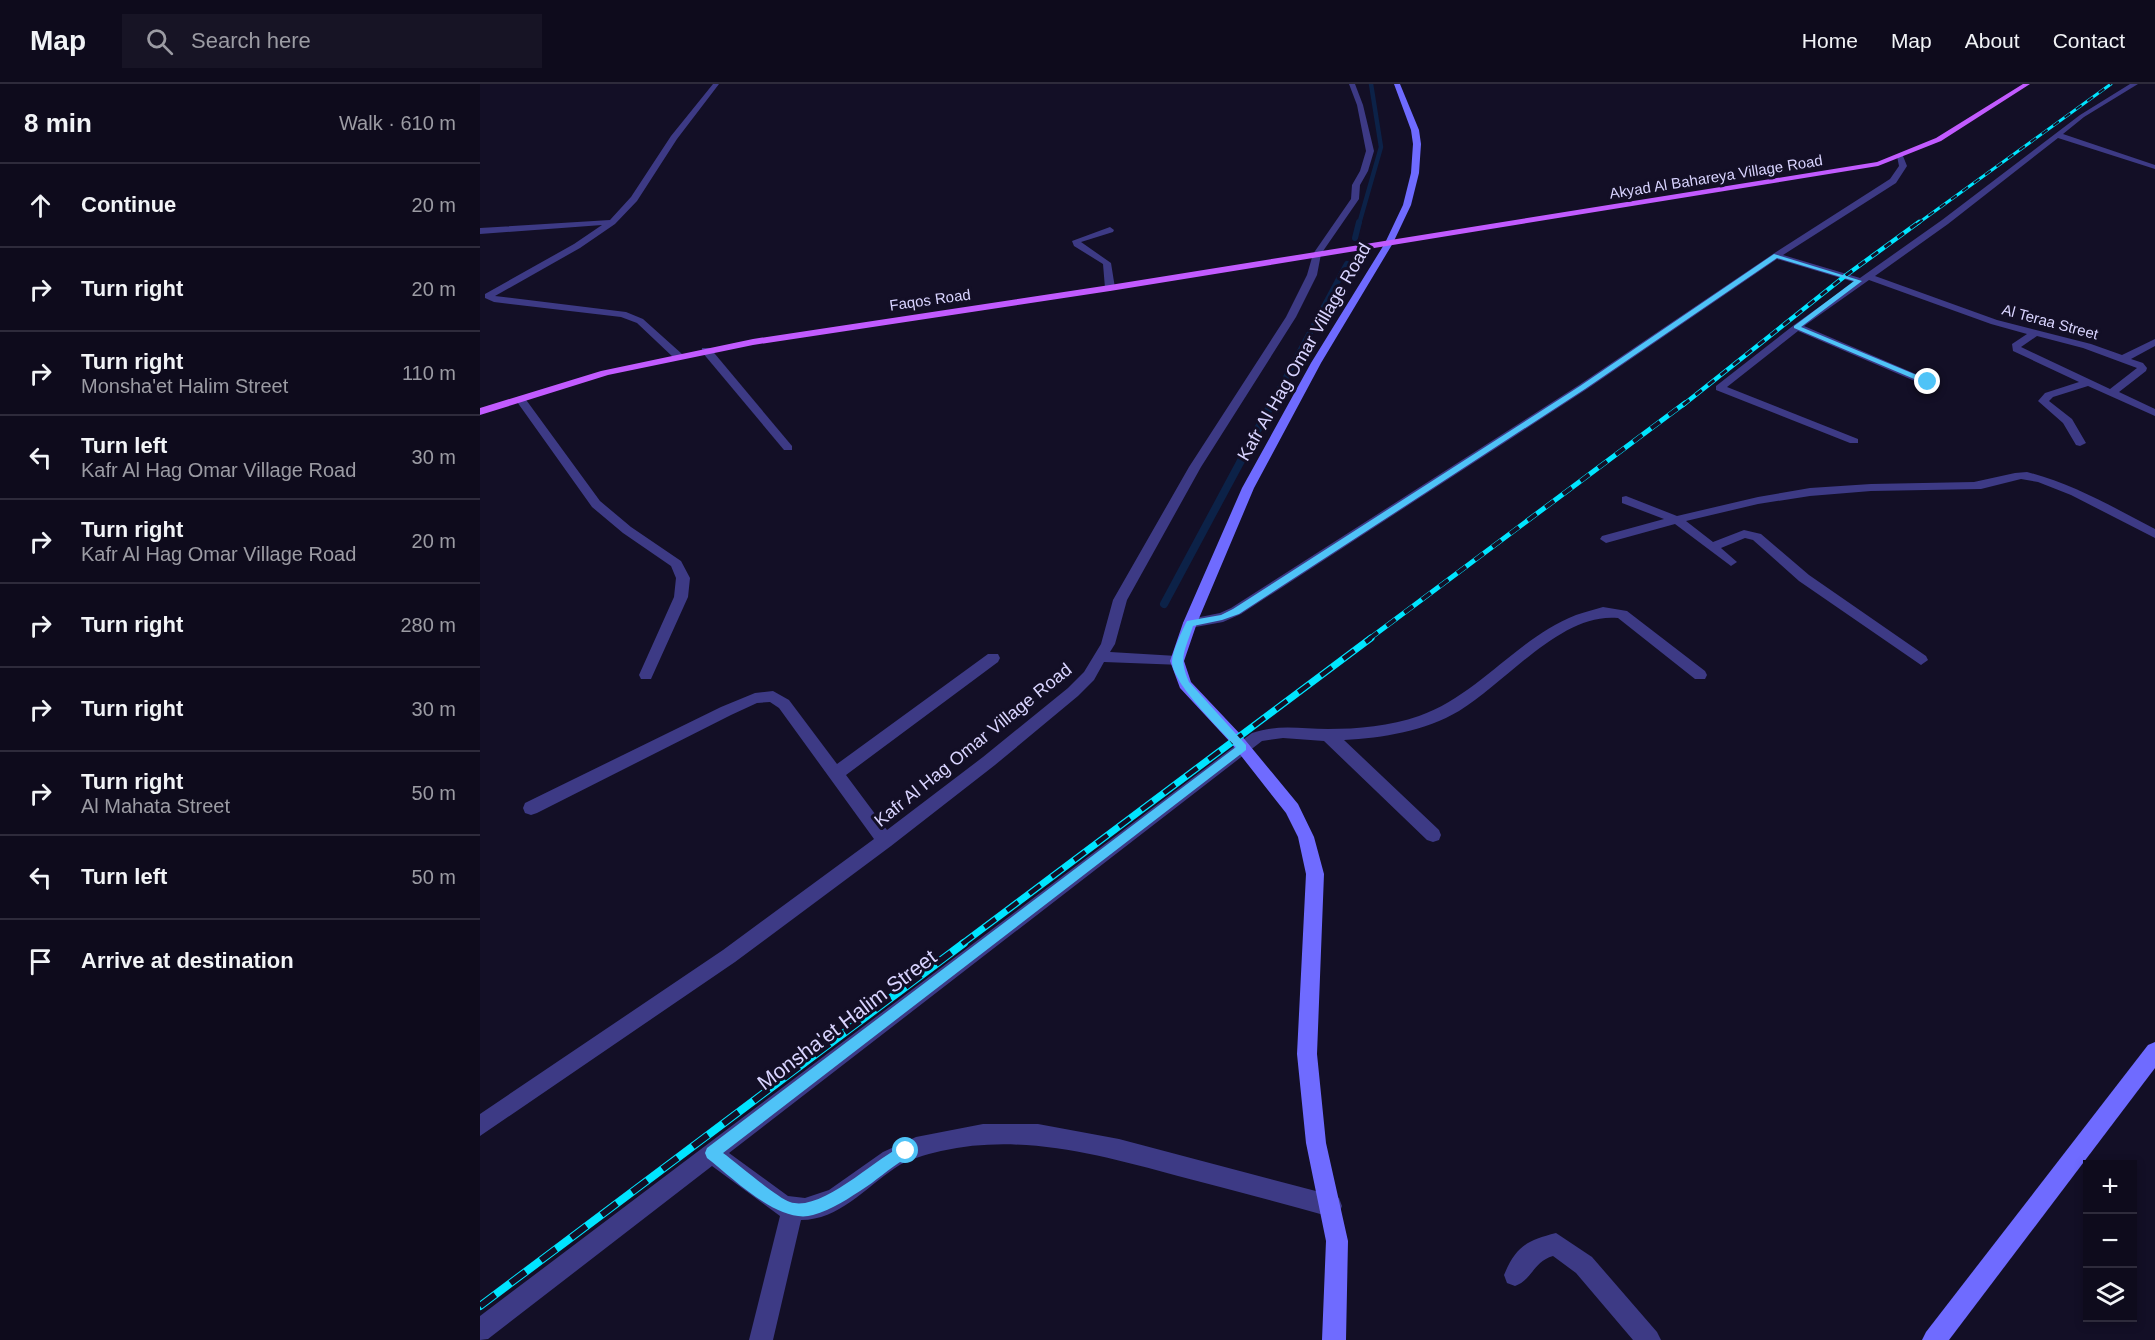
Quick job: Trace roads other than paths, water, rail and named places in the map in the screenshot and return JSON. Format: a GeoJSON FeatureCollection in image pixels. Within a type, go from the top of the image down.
{"type":"FeatureCollection","features":[{"type":"Feature","properties":{"kind":"main road","name":"Akyad Al Bahareya Village Road"},"geometry":{"type":"LineString","coordinates":[[1389,243],[1825,174],[1900,158],[1941,140],[2027,84]]}},
{"type":"Feature","properties":{"kind":"main road","name":"Faqos Road"},"geometry":{"type":"LineString","coordinates":[[480,412],[605,373],[706,350],[1389,243]]}},
{"type":"Feature","properties":{"kind":"street"},"geometry":{"type":"LineString","coordinates":[[484,298],[577,246],[612,222],[634,199],[674,138],[716,84]]}},
{"type":"Feature","properties":{"kind":"street","name":"Kafr Al Hag Omar Village Road"},"geometry":{"type":"LineString","coordinates":[[480,1126],[729,956],[885,841],[1073,692],[1089,676],[1108,644],[1120,600],[1195,467],[1291,317],[1312,275],[1317,254],[1355,199],[1356,185],[1364,171],[1370,151],[1360,105],[1352,84]]}},
{"type":"Feature","properties":{"kind":"street","name":"Kafr Al Hag Omar Village Road"},"geometry":{"type":"LineString","coordinates":[[1177,661],[1190,623],[1248,488],[1316,363],[1389,243],[1407,205],[1417,158],[1415,130],[1397,84]]}},
{"type":"Feature","properties":{"kind":"street"},"geometry":{"type":"LineString","coordinates":[[1854,441],[1720,388],[1797,327],[1945,222],[2082,116],[2135,84]]}},
{"type":"Feature","properties":{"kind":"street"},"geometry":{"type":"LineString","coordinates":[[2057,135],[2155,167]]}},
{"type":"Feature","properties":{"kind":"street"},"geometry":{"type":"LineString","coordinates":[[1190,623],[1222,617],[1236,611],[1583,387],[1776,256],[1893,181],[1903,166],[1900,158]]}},
{"type":"Feature","properties":{"kind":"street"},"geometry":{"type":"LineString","coordinates":[[480,231],[612,222]]}},
{"type":"Feature","properties":{"kind":"street"},"geometry":{"type":"LineString","coordinates":[[1110,230],[1076,241],[1077,244],[1107,263],[1110,288]]}},
{"type":"Feature","properties":{"kind":"street","name":"Al Teraa Street"},"geometry":{"type":"LineString","coordinates":[[1776,256],[1863,278],[1984,319],[2036,332],[2123,359]]}},
{"type":"Feature","properties":{"kind":"street"},"geometry":{"type":"LineString","coordinates":[[484,298],[622,314],[640,321],[678,356]]}},
{"type":"Feature","properties":{"kind":"street"},"geometry":{"type":"LineString","coordinates":[[1797,327],[1928,382]]}},
{"type":"Feature","properties":{"kind":"street"},"geometry":{"type":"LineString","coordinates":[[2036,332],[2016,346],[2017,349],[2087,383],[2155,412]]}},
{"type":"Feature","properties":{"kind":"street"},"geometry":{"type":"LineString","coordinates":[[2123,359],[2155,342]]}},
{"type":"Feature","properties":{"kind":"street"},"geometry":{"type":"LineString","coordinates":[[706,350],[788,448]]}},
{"type":"Feature","properties":{"kind":"street"},"geometry":{"type":"LineString","coordinates":[[2115,395],[2113,390],[2142,368],[2123,359]]}},
{"type":"Feature","properties":{"kind":"street"},"geometry":{"type":"LineString","coordinates":[[2080,443],[2068,421],[2043,400],[2049,395],[2087,383]]}},
{"type":"Feature","properties":{"kind":"street"},"geometry":{"type":"LineString","coordinates":[[520,399],[596,504],[627,530],[676,564],[683,578],[681,597],[646,675]]}},
{"type":"Feature","properties":{"kind":"street"},"geometry":{"type":"LineString","coordinates":[[1606,539],[1752,501],[1810,492],[1982,486],[2017,475],[2033,477],[2093,501],[2155,534]]}},
{"type":"Feature","properties":{"kind":"street"},"geometry":{"type":"LineString","coordinates":[[1626,500],[1677,520],[1731,562]]}},
{"type":"Feature","properties":{"kind":"street"},"geometry":{"type":"LineString","coordinates":[[1712,547],[1744,534],[1757,537],[1804,578],[1921,660]]}},
{"type":"Feature","properties":{"kind":"street","name":"Monsha'et Halim Street"},"geometry":{"type":"LineString","coordinates":[[480,1331],[1257,737],[1276,732],[1328,735],[1364,733],[1426,720],[1452,709],[1473,695],[1506,666],[1543,639],[1569,624],[1604,611],[1622,614],[1700,675]]}},
{"type":"Feature","properties":{"kind":"street"},"geometry":{"type":"LineString","coordinates":[[1102,657],[1177,661],[1185,684],[1292,809],[1306,837],[1315,874],[1307,1054],[1316,1143],[1337,1241],[1334,1340]]}},
{"type":"Feature","properties":{"kind":"street"},"geometry":{"type":"LineString","coordinates":[[836,774],[993,658]]}},
{"type":"Feature","properties":{"kind":"street"},"geometry":{"type":"LineString","coordinates":[[531,808],[726,711],[755,698],[773,696],[784,704],[885,841]]}},
{"type":"Feature","properties":{"kind":"street"},"geometry":{"type":"LineString","coordinates":[[1328,735],[1433,836]]}},
{"type":"Feature","properties":{"kind":"street"},"geometry":{"type":"LineString","coordinates":[[1934,1340],[2155,1052]]}},
{"type":"Feature","properties":{"kind":"street"},"geometry":{"type":"LineString","coordinates":[[712,1153],[783,1206],[792,1210],[811,1209],[831,1201],[865,1179],[891,1158],[906,1151],[955,1138],[1010,1133],[1071,1138],[1331,1206]]}},
{"type":"Feature","properties":{"kind":"street"},"geometry":{"type":"LineString","coordinates":[[761,1340],[792,1210]]}},
{"type":"Feature","properties":{"kind":"street"},"geometry":{"type":"LineString","coordinates":[[1515,1275],[1533,1250],[1556,1244],[1584,1265],[1649,1340]]}},
{"type":"Feature","properties":{"kind":"waterway"},"geometry":{"type":"LineString","coordinates":[[1359,224],[1381,147],[1371,84]]}},
{"type":"Feature","properties":{"kind":"waterway"},"geometry":{"type":"LineString","coordinates":[[1355,238],[1359,222]]}},
{"type":"Feature","properties":{"kind":"waterway"},"geometry":{"type":"LineString","coordinates":[[1271,405],[1347,264]]}},
{"type":"Feature","properties":{"kind":"waterway"},"geometry":{"type":"LineString","coordinates":[[1164,604],[1272,403]]}},
{"type":"Feature","properties":{"kind":"railway"},"geometry":{"type":"LineString","coordinates":[[1917,224],[2111,84]]}},
{"type":"Feature","properties":{"kind":"railway"},"geometry":{"type":"LineString","coordinates":[[1683,405],[1845,276],[1919,222]]}},
{"type":"Feature","properties":{"kind":"railway"},"geometry":{"type":"LineString","coordinates":[[1369,639],[1685,403]]}},
{"type":"Feature","properties":{"kind":"railway"},"geometry":{"type":"LineString","coordinates":[[962,944],[1371,638]]}},
{"type":"Feature","properties":{"kind":"railway"},"geometry":{"type":"LineString","coordinates":[[480,1306],[964,943]]}}]}
